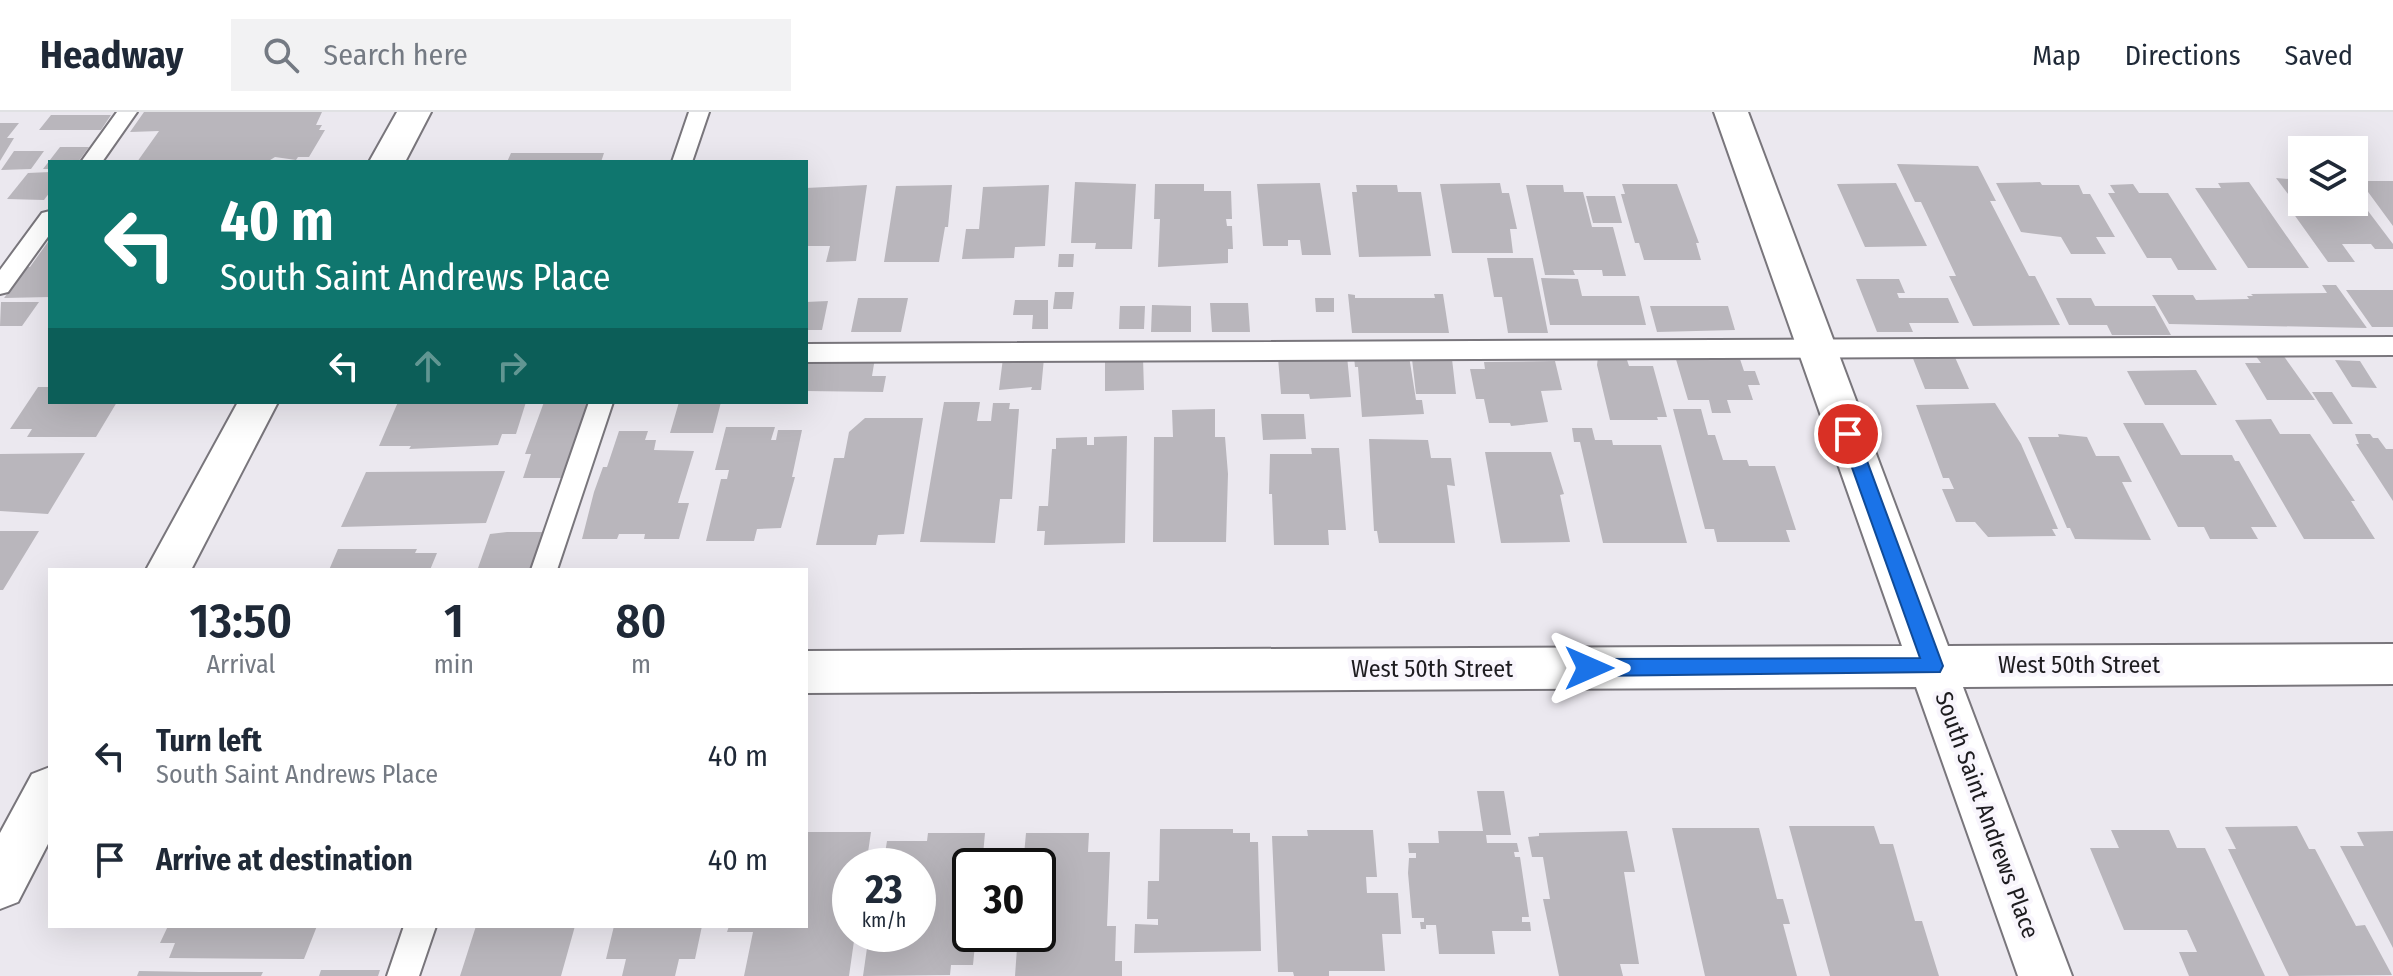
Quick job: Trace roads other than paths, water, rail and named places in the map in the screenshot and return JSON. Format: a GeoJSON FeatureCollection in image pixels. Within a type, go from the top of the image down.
{"type":"FeatureCollection","features":[{"type":"Feature","properties":{"kind":"street"},"geometry":{"type":"LineString","coordinates":[[388,160],[414,112]]}},
{"type":"Feature","properties":{"kind":"street","name":"South Saint Andrews Place"},"geometry":{"type":"LineString","coordinates":[[1731,112],[2045,976]]}},
{"type":"Feature","properties":{"kind":"street"},"geometry":{"type":"LineString","coordinates":[[169,568],[257,404]]}},
{"type":"Feature","properties":{"kind":"street","name":"West 50th Street"},"geometry":{"type":"LineString","coordinates":[[808,672],[2393,664]]}},
{"type":"Feature","properties":{"kind":"street"},"geometry":{"type":"LineString","coordinates":[[0,884],[48,794]]}},
{"type":"Feature","properties":{"kind":"lane"},"geometry":{"type":"LineString","coordinates":[[92,160],[127,112]]}},
{"type":"Feature","properties":{"kind":"lane"},"geometry":{"type":"LineString","coordinates":[[683,160],[699,112]]}},
{"type":"Feature","properties":{"kind":"lane"},"geometry":{"type":"LineString","coordinates":[[0,286],[48,221]]}},
{"type":"Feature","properties":{"kind":"lane"},"geometry":{"type":"LineString","coordinates":[[808,353],[2393,346]]}},
{"type":"Feature","properties":{"kind":"lane"},"geometry":{"type":"LineString","coordinates":[[545,568],[600,404]]}},
{"type":"Feature","properties":{"kind":"lane"},"geometry":{"type":"LineString","coordinates":[[403,976],[419,928]]}}]}
